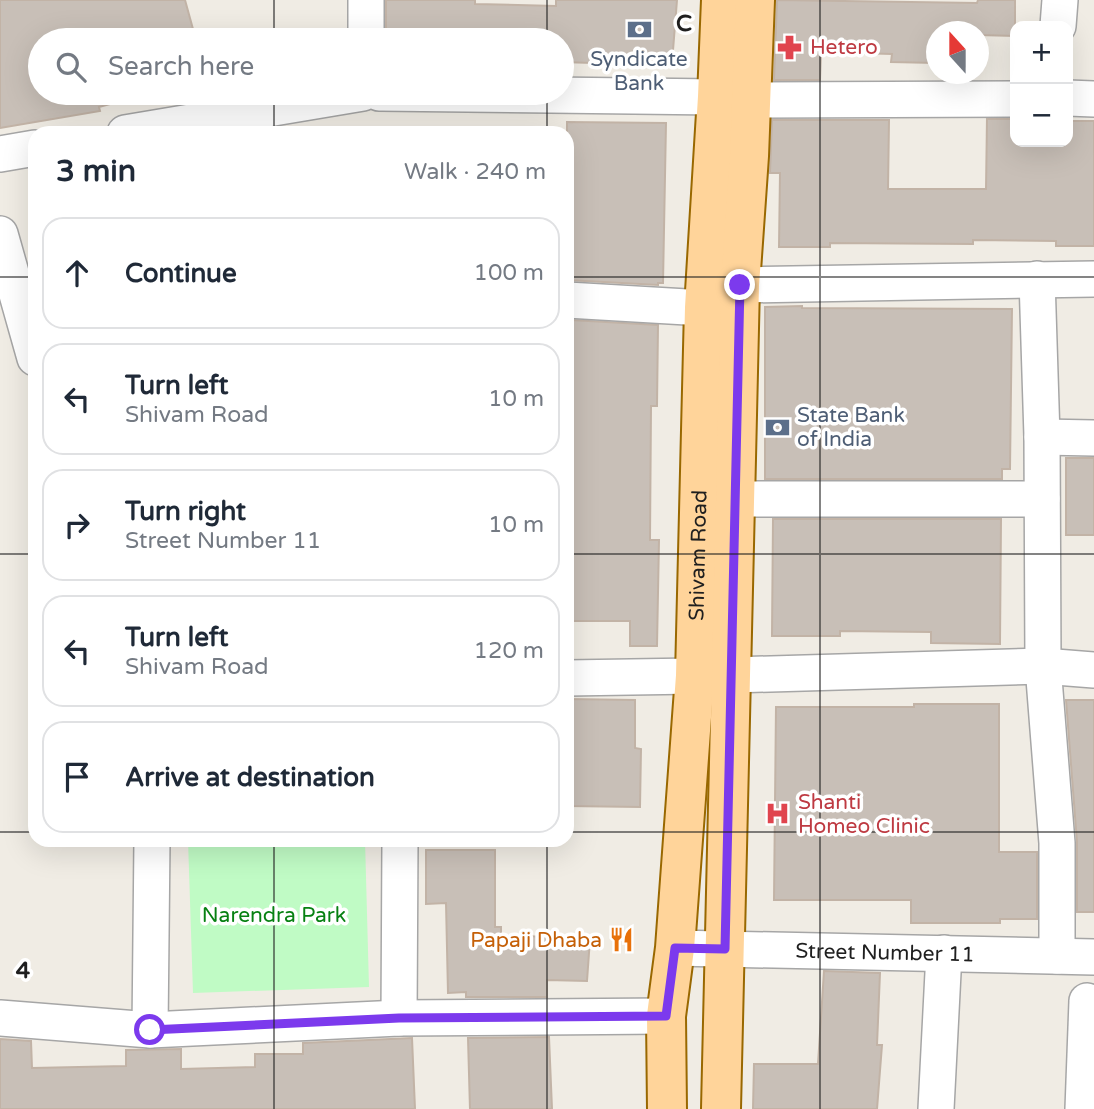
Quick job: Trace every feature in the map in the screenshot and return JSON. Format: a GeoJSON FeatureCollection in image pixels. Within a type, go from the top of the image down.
{"type":"FeatureCollection","features":[{"type":"Feature","properties":{"kind":"main road","name":"Shivam Road"},"geometry":{"type":"LineString","coordinates":[[721,0],[734,99]]}},
{"type":"Feature","properties":{"kind":"main road","name":"Shivam Road"},"geometry":{"type":"LineString","coordinates":[[667,1109],[666,1016],[675,948],[695,676],[704,308],[731,155],[734,99],[755,0]]}},
{"type":"Feature","properties":{"kind":"main road","name":"Shivam Road"},"geometry":{"type":"LineString","coordinates":[[721,1109],[740,285],[731,155]]}},
{"type":"Feature","properties":{"kind":"street"},"geometry":{"type":"LineString","coordinates":[[366,0],[366,28]]}},
{"type":"Feature","properties":{"kind":"street"},"geometry":{"type":"LineString","coordinates":[[1058,21],[1060,0]]}},
{"type":"Feature","properties":{"kind":"street"},"geometry":{"type":"LineString","coordinates":[[574,96],[1010,99]]}},
{"type":"Feature","properties":{"kind":"street"},"geometry":{"type":"LineString","coordinates":[[1073,99],[1094,99]]}},
{"type":"Feature","properties":{"kind":"street"},"geometry":{"type":"LineString","coordinates":[[167,126],[292,105]]}},
{"type":"Feature","properties":{"kind":"street"},"geometry":{"type":"LineString","coordinates":[[0,154],[28,149]]}},
{"type":"Feature","properties":{"kind":"street"},"geometry":{"type":"LineString","coordinates":[[0,234],[28,333]]}},
{"type":"Feature","properties":{"kind":"street"},"geometry":{"type":"LineString","coordinates":[[1037,279],[1042,437],[1043,666],[1057,843],[1057,956]]}},
{"type":"Feature","properties":{"kind":"street"},"geometry":{"type":"LineString","coordinates":[[740,285],[1094,279]]}},
{"type":"Feature","properties":{"kind":"street"},"geometry":{"type":"LineString","coordinates":[[574,300],[704,308]]}},
{"type":"Feature","properties":{"kind":"street"},"geometry":{"type":"LineString","coordinates":[[1042,437],[1094,438]]}},
{"type":"Feature","properties":{"kind":"street"},"geometry":{"type":"LineString","coordinates":[[737,499],[1042,499]]}},
{"type":"Feature","properties":{"kind":"street"},"geometry":{"type":"LineString","coordinates":[[733,674],[1043,666],[1094,670]]}},
{"type":"Feature","properties":{"kind":"street"},"geometry":{"type":"LineString","coordinates":[[574,678],[695,676]]}},
{"type":"Feature","properties":{"kind":"street"},"geometry":{"type":"LineString","coordinates":[[150,1030],[152,847]]}},
{"type":"Feature","properties":{"kind":"street"},"geometry":{"type":"LineString","coordinates":[[399,1018],[400,847]]}},
{"type":"Feature","properties":{"kind":"street","name":"Street Number 11"},"geometry":{"type":"LineString","coordinates":[[675,948],[1094,957]]}},
{"type":"Feature","properties":{"kind":"street"},"geometry":{"type":"LineString","coordinates":[[936,1109],[944,953]]}},
{"type":"Feature","properties":{"kind":"street"},"geometry":{"type":"LineString","coordinates":[[1083,1109],[1087,1001]]}},
{"type":"Feature","properties":{"kind":"street"},"geometry":{"type":"LineString","coordinates":[[0,1018],[150,1030],[399,1018],[666,1016]]}},
{"type":"Feature","properties":{"kind":"green space","name":"Narendra Park"},"geometry":{"type":"Polygon","coordinates":[[[188,847],[365,847],[369,987],[193,993],[188,847]]]}},
{"type":"Feature","properties":{"kind":"building"},"geometry":{"type":"Polygon","coordinates":[[[0,0],[185,0],[193,28],[28,28],[28,105],[106,105],[99,107],[100,111],[0,128],[0,0]]]}},
{"type":"Feature","properties":{"kind":"building"},"geometry":{"type":"Polygon","coordinates":[[[386,0],[475,0],[475,4],[556,6],[556,0],[677,0],[672,63],[592,60],[592,63],[574,62],[574,28],[386,28],[386,0]]]}},
{"type":"Feature","properties":{"kind":"building"},"geometry":{"type":"Polygon","coordinates":[[[777,0],[977,3],[978,0],[1015,0],[1015,21],[1010,21],[1010,36],[989,35],[989,21],[926,21],[926,63],[891,62],[892,54],[821,52],[820,80],[774,80],[777,0]]]}},
{"type":"Feature","properties":{"kind":"building"},"geometry":{"type":"Polygon","coordinates":[[[987,119],[1010,119],[1010,147],[1073,147],[1073,121],[1094,121],[1094,246],[1056,246],[1056,241],[973,240],[973,244],[830,243],[830,247],[779,247],[780,173],[770,173],[772,120],[889,120],[888,189],[986,189],[987,119]]]}},
{"type":"Feature","properties":{"kind":"building"},"geometry":{"type":"Polygon","coordinates":[[[567,122],[666,123],[663,283],[658,285],[574,280],[574,126],[567,126],[567,122]]]}},
{"type":"Feature","properties":{"kind":"building"},"geometry":{"type":"Polygon","coordinates":[[[765,307],[1012,309],[1010,469],[1002,469],[1002,479],[765,479],[765,307]]]}},
{"type":"Feature","properties":{"kind":"building"},"geometry":{"type":"Polygon","coordinates":[[[574,320],[658,325],[657,406],[651,406],[650,540],[659,540],[657,646],[630,646],[630,621],[574,621],[574,320]]]}},
{"type":"Feature","properties":{"kind":"building"},"geometry":{"type":"Polygon","coordinates":[[[1066,458],[1094,458],[1094,535],[1066,535],[1066,458]]]}},
{"type":"Feature","properties":{"kind":"building"},"geometry":{"type":"Polygon","coordinates":[[[773,519],[1001,519],[1000,644],[931,643],[931,632],[840,631],[840,636],[772,636],[773,519]]]}},
{"type":"Feature","properties":{"kind":"building"},"geometry":{"type":"Polygon","coordinates":[[[574,699],[635,700],[635,748],[641,749],[640,807],[574,806],[574,699]]]}},
{"type":"Feature","properties":{"kind":"building"},"geometry":{"type":"Polygon","coordinates":[[[1066,700],[1094,700],[1094,912],[1077,912],[1077,842],[1066,700]]]}},
{"type":"Feature","properties":{"kind":"building"},"geometry":{"type":"Polygon","coordinates":[[[914,704],[999,704],[999,852],[1037,852],[1037,919],[1000,919],[1000,923],[911,923],[911,900],[774,900],[776,707],[914,707],[914,704]]]}},
{"type":"Feature","properties":{"kind":"building"},"geometry":{"type":"Polygon","coordinates":[[[426,850],[495,850],[495,927],[501,927],[501,935],[590,939],[587,981],[547,980],[547,997],[466,997],[466,992],[448,993],[446,903],[426,904],[426,850]]]}},
{"type":"Feature","properties":{"kind":"building"},"geometry":{"type":"Polygon","coordinates":[[[824,971],[880,973],[877,1045],[882,1045],[877,1109],[753,1109],[754,1064],[818,1064],[824,971]]]}},
{"type":"Feature","properties":{"kind":"building"},"geometry":{"type":"Polygon","coordinates":[[[549,1037],[552,1109],[470,1109],[468,1038],[549,1037]]]}},
{"type":"Feature","properties":{"kind":"building"},"geometry":{"type":"Polygon","coordinates":[[[412,1038],[415,1109],[0,1109],[0,1039],[31,1041],[32,1068],[126,1066],[126,1050],[181,1049],[181,1069],[255,1067],[255,1054],[303,1054],[303,1043],[412,1038]]]}},
{"type":"Feature","properties":{"kind":"place","name":"Syndicate Bank"},"geometry":{"type":"Point","coordinates":[639,30]}},
{"type":"Feature","properties":{"kind":"place","name":"Hetero"},"geometry":{"type":"Point","coordinates":[790,47]}},
{"type":"Feature","properties":{"kind":"place","name":"State Bank of India"},"geometry":{"type":"Point","coordinates":[777,427]}},
{"type":"Feature","properties":{"kind":"place","name":"Shanti Homeo Clinic"},"geometry":{"type":"Point","coordinates":[778,814]}},
{"type":"Feature","properties":{"kind":"place","name":"Papaji Dhaba"},"geometry":{"type":"Point","coordinates":[622,940]}},
{"type":"Feature","properties":{"kind":"route"},"geometry":{"type":"LineString","coordinates":[[150,1030],[399,1018],[666,1016],[675,948],[725,949],[740,285]]}}]}
